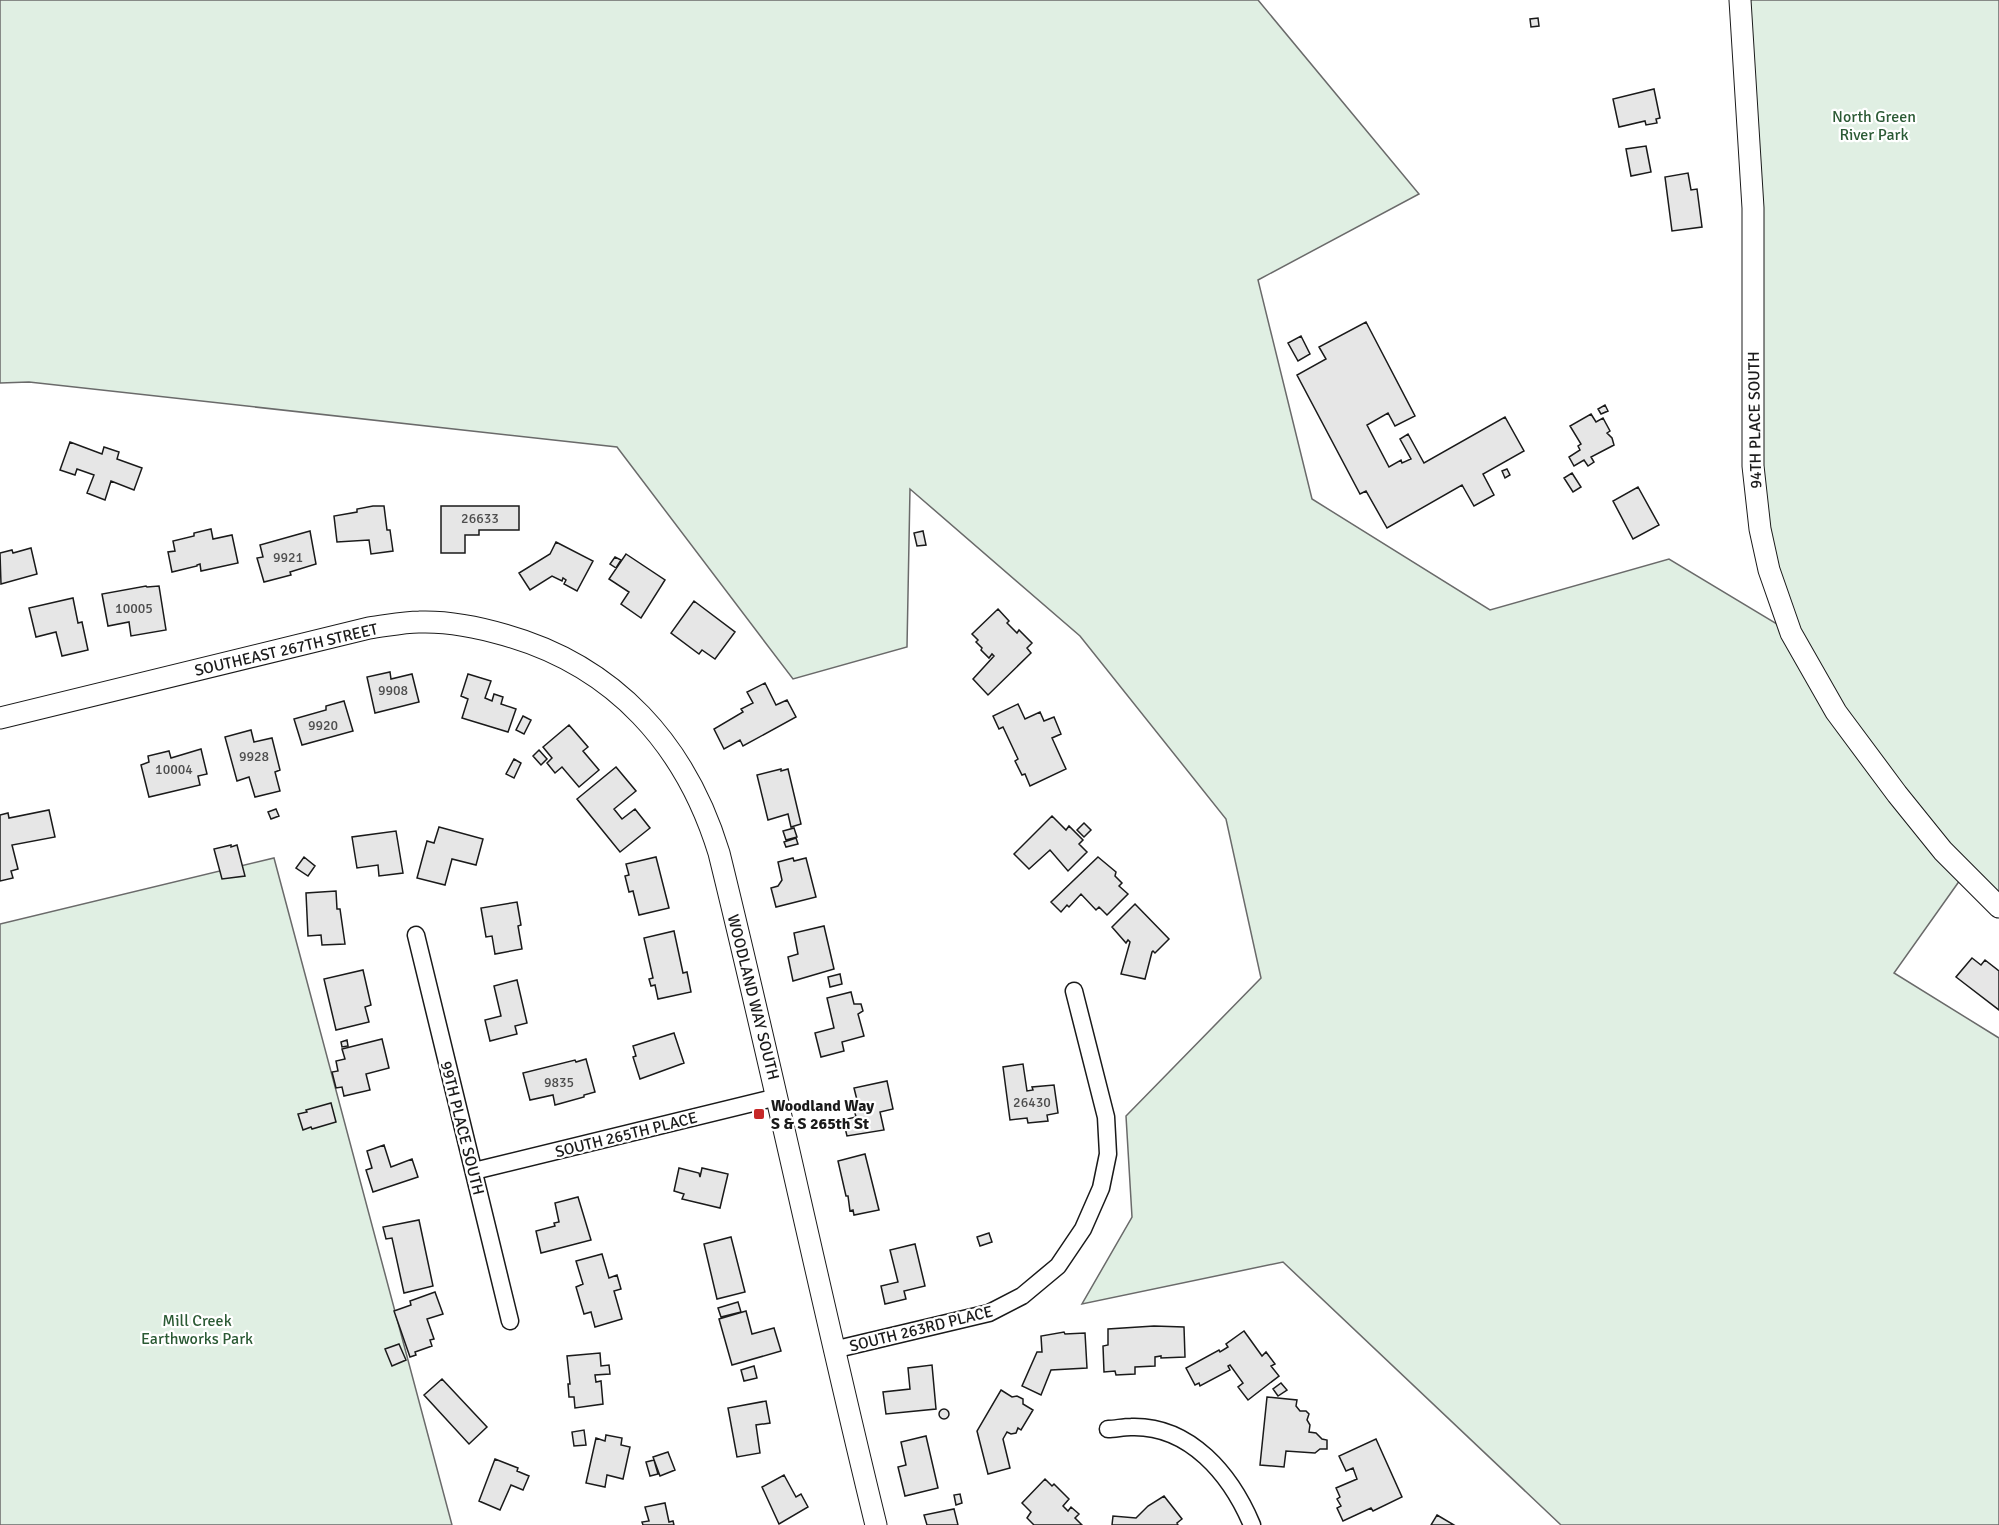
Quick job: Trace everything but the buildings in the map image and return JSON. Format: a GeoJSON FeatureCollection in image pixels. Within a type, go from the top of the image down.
{"type":"FeatureCollection","features":[{"type":"Feature","properties":{"kind":"street","name":"94TH PLACE SOUTH"},"geometry":{"type":"LineString","coordinates":[[1740,0],[1753,208],[1753,466],[1760,529],[1769,570],[1791,633],[1836,712],[1889,784],[1936,842],[1999,907]]}},
{"type":"Feature","properties":{"kind":"street","name":"SOUTHEAST 267TH STREET"},"geometry":{"type":"LineString","coordinates":[[0,718],[369,628],[420,622],[480,628],[528,641],[570,660]]}},
{"type":"Feature","properties":{"kind":"street","name":"WOODLAND WAY SOUTH"},"geometry":{"type":"LineString","coordinates":[[570,660],[632,705],[654,728],[694,787],[711,826],[777,1096],[833,1350],[876,1525]]}},
{"type":"Feature","properties":{"kind":"street","name":"99TH PLACE SOUTH"},"geometry":{"type":"LineString","coordinates":[[417,935],[510,1321]]}},
{"type":"Feature","properties":{"kind":"street","name":"SOUTH 263RD PLACE"},"geometry":{"type":"LineString","coordinates":[[833,1350],[989,1313],[1022,1296],[1058,1266],[1083,1229],[1101,1188],[1108,1154],[1106,1117],[1074,991]]}},
{"type":"Feature","properties":{"kind":"street","name":"SOUTH 265TH PLACE"},"geometry":{"type":"LineString","coordinates":[[474,1171],[777,1096]]}},
{"type":"Feature","properties":{"kind":"street"},"geometry":{"type":"LineString","coordinates":[[1108,1429],[1132,1426],[1157,1430],[1197,1449],[1216,1465],[1232,1484],[1252,1525]]}},
{"type":"Feature","properties":{"kind":"green space","name":"North Green River Park"},"geometry":{"type":"Polygon","coordinates":[[[0,0],[1258,0],[1419,194],[1258,280],[1312,499],[1490,610],[1669,559],[1790,632],[1764,549],[1740,0],[1999,0],[1999,907],[1965,873],[1894,973],[1999,1038],[1999,1525],[1561,1525],[1283,1262],[1082,1304],[1132,1217],[1126,1116],[1261,978],[1226,819],[1080,636],[910,489],[907,647],[793,679],[617,447],[29,382],[0,383],[0,0]]]}},
{"type":"Feature","properties":{"kind":"green space","name":"Mill Creek Earthworks Park"},"geometry":{"type":"Polygon","coordinates":[[[274,858],[452,1525],[0,1525],[0,924],[274,858]]]}},
{"type":"Feature","properties":{"kind":"place","name":"Woodland Way S & S 265th St"},"geometry":{"type":"Point","coordinates":[759,1114]}}]}
